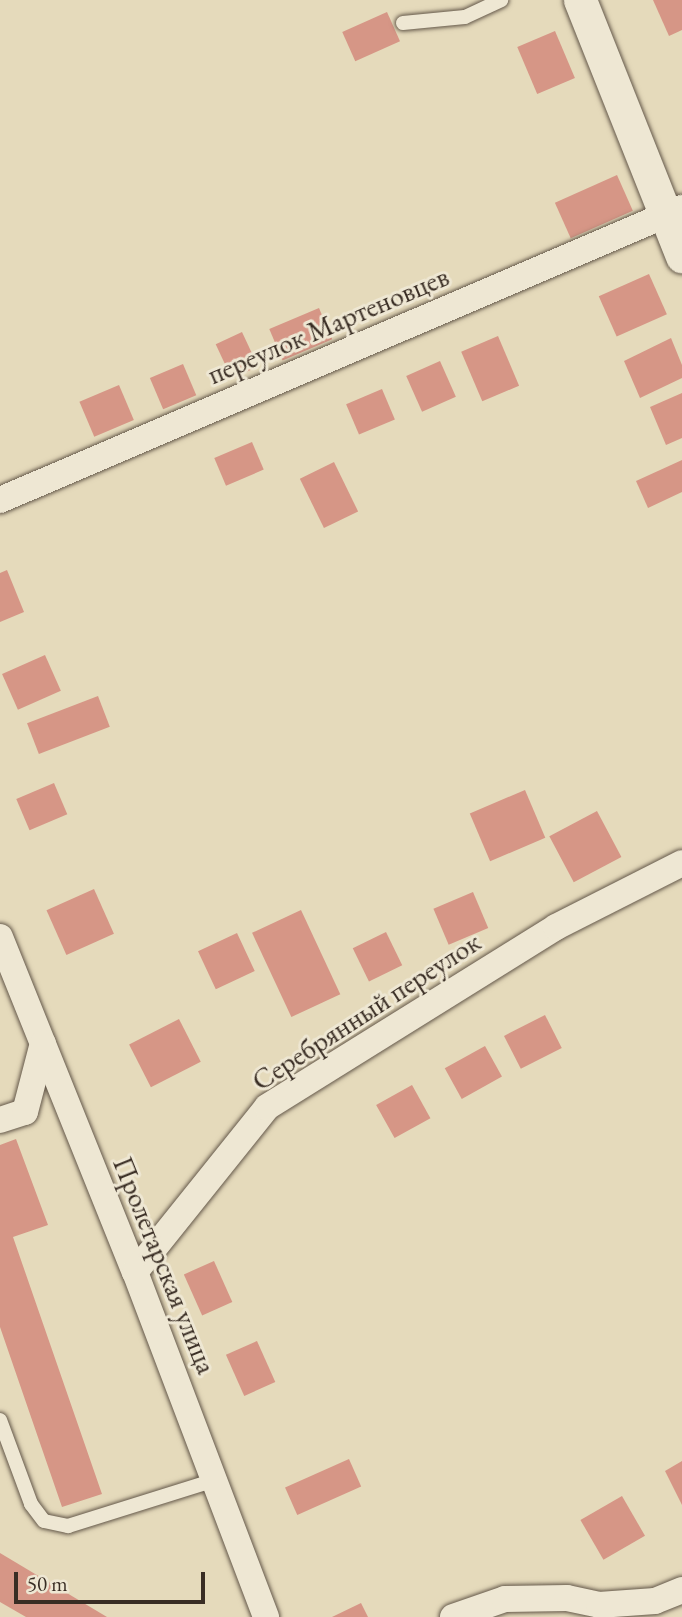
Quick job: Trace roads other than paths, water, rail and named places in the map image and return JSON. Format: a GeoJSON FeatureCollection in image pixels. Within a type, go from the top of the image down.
{"type":"FeatureCollection","features":[{"type":"Feature","properties":{"kind":"street"},"geometry":{"type":"LineString","coordinates":[[580,0],[674,211],[682,256]]}},
{"type":"Feature","properties":{"kind":"street","name":"переулок Мартеновцев"},"geometry":{"type":"LineString","coordinates":[[0,500],[674,211]]}},
{"type":"Feature","properties":{"kind":"street","name":"Серебрянный переулок"},"geometry":{"type":"LineString","coordinates":[[135,1272],[267,1107],[556,927],[682,863]]}},
{"type":"Feature","properties":{"kind":"street","name":"Пролетарская улица"},"geometry":{"type":"LineString","coordinates":[[0,937],[135,1272],[267,1617]]}},
{"type":"Feature","properties":{"kind":"street"},"geometry":{"type":"LineString","coordinates":[[0,1120],[25,1112],[43,1043]]}},
{"type":"Feature","properties":{"kind":"street"},"geometry":{"type":"LineString","coordinates":[[453,1617],[505,1599],[566,1598],[603,1611],[654,1601],[682,1590]]}},
{"type":"Feature","properties":{"kind":"lane"},"geometry":{"type":"LineString","coordinates":[[403,23],[465,17],[501,0]]}},
{"type":"Feature","properties":{"kind":"lane"},"geometry":{"type":"LineString","coordinates":[[0,1420],[31,1504],[44,1521],[68,1526],[215,1480]]}}]}
